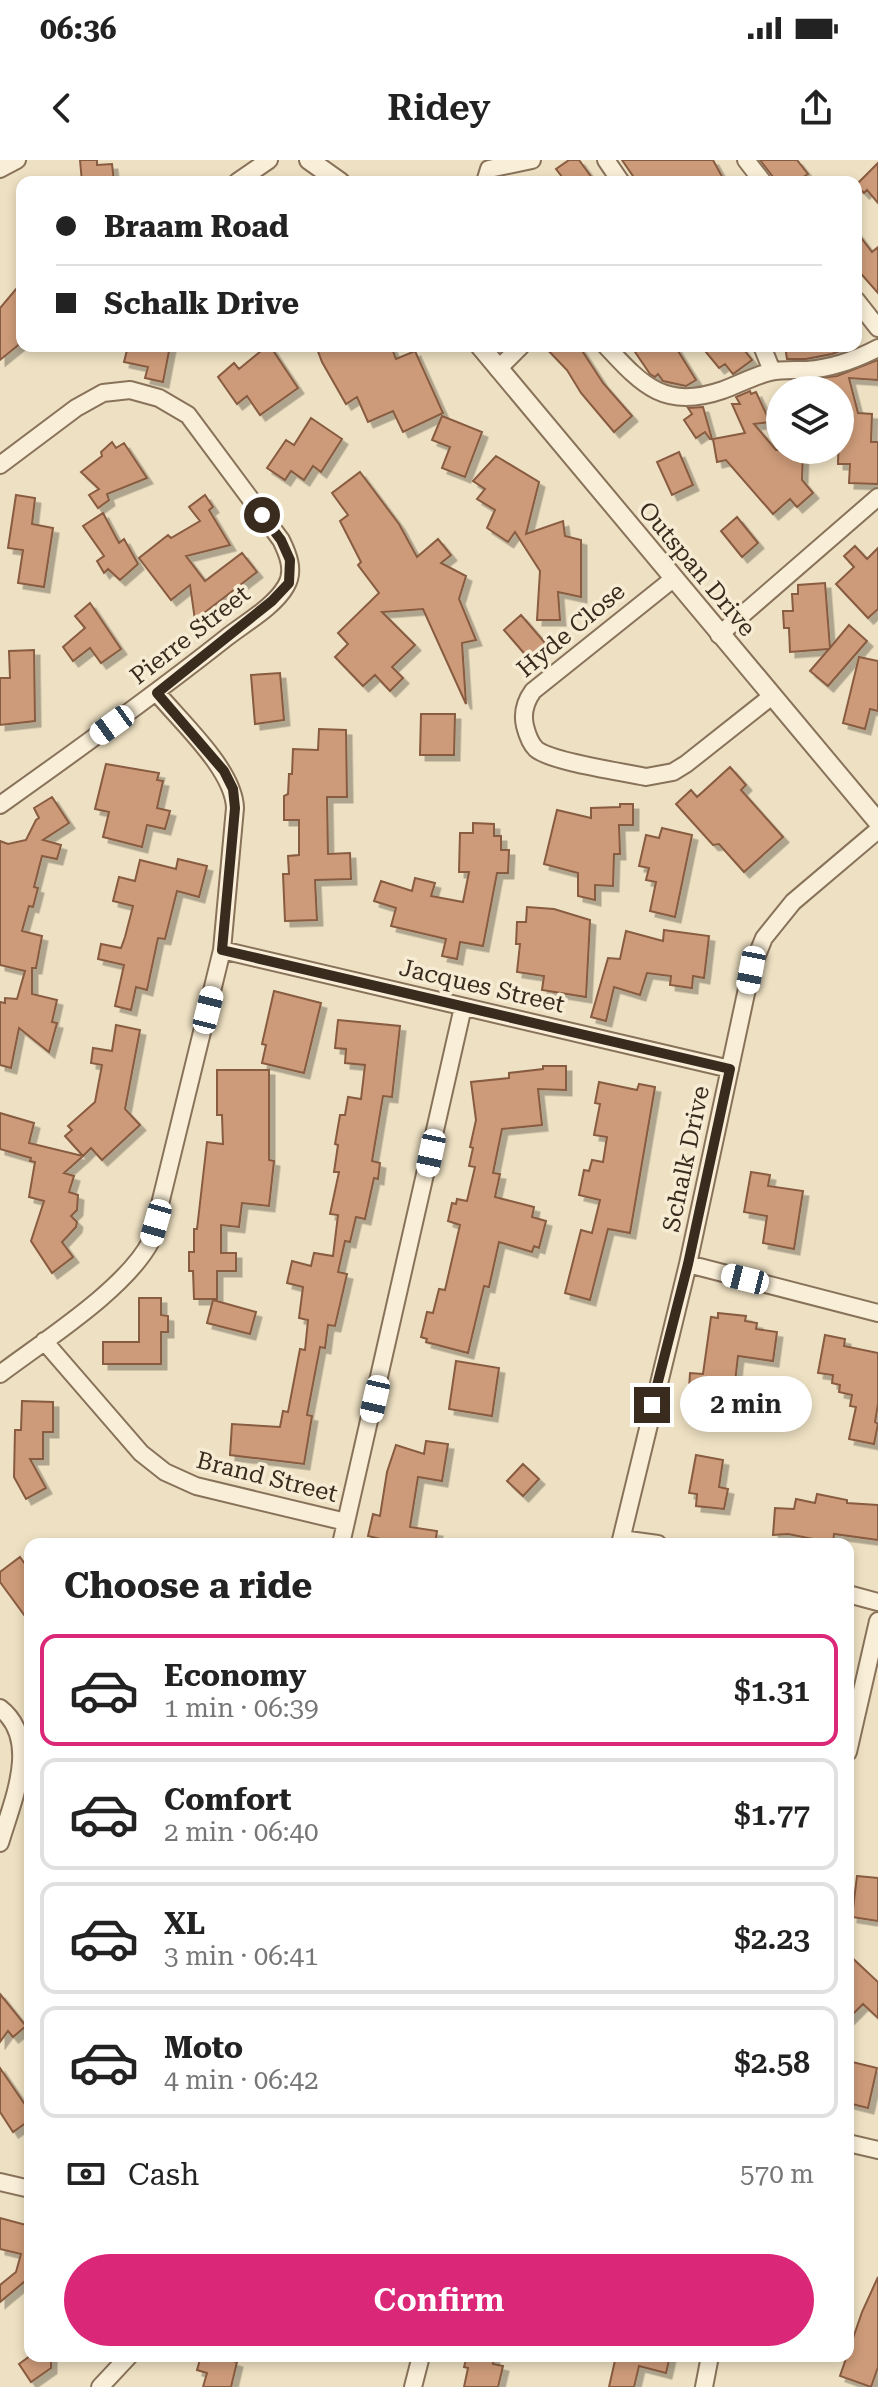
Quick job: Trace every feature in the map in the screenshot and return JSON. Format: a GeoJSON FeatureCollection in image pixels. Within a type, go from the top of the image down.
{"type":"FeatureCollection","features":[{"type":"Feature","properties":{"kind":"street"},"geometry":{"type":"LineString","coordinates":[[0,169],[17,160]]}},
{"type":"Feature","properties":{"kind":"street"},"geometry":{"type":"LineString","coordinates":[[248,171],[269,160]]}},
{"type":"Feature","properties":{"kind":"street"},"geometry":{"type":"LineString","coordinates":[[309,160],[334,176]]}},
{"type":"Feature","properties":{"kind":"street"},"geometry":{"type":"LineString","coordinates":[[487,176],[489,169],[532,160]]}},
{"type":"Feature","properties":{"kind":"street"},"geometry":{"type":"LineString","coordinates":[[746,160],[758,176]]}},
{"type":"Feature","properties":{"kind":"street"},"geometry":{"type":"LineString","coordinates":[[862,308],[878,328]]}},
{"type":"Feature","properties":{"kind":"street"},"geometry":{"type":"LineString","coordinates":[[611,352],[636,379],[680,398],[720,391],[772,371],[811,370],[834,365],[878,348]]}},
{"type":"Feature","properties":{"kind":"street","name":"Outspan Drive"},"geometry":{"type":"LineString","coordinates":[[485,352],[878,822]]}},
{"type":"Feature","properties":{"kind":"street"},"geometry":{"type":"LineString","coordinates":[[498,369],[515,352]]}},
{"type":"Feature","properties":{"kind":"street"},"geometry":{"type":"LineString","coordinates":[[764,352],[772,371]]}},
{"type":"Feature","properties":{"kind":"street","name":"Pierre Street"},"geometry":{"type":"LineString","coordinates":[[0,465],[76,408],[103,393],[130,390],[159,398],[188,415],[281,540],[290,560],[289,583],[272,601],[157,693],[0,805]]}},
{"type":"Feature","properties":{"kind":"street"},"geometry":{"type":"LineString","coordinates":[[719,635],[878,497]]}},
{"type":"Feature","properties":{"kind":"street","name":"Hyde Close"},"geometry":{"type":"LineString","coordinates":[[673,579],[533,691],[525,706],[524,719],[531,743],[542,753],[562,759],[646,777],[661,775],[686,764],[772,696]]}},
{"type":"Feature","properties":{"kind":"street"},"geometry":{"type":"LineString","coordinates":[[0,1374],[115,1285],[141,1261],[151,1241],[222,950],[235,808],[233,789],[224,771],[157,693]]}},
{"type":"Feature","properties":{"kind":"street","name":"Schalk Drive"},"geometry":{"type":"LineString","coordinates":[[621,1538],[688,1264],[751,970],[764,938],[808,887],[878,830]]}},
{"type":"Feature","properties":{"kind":"street","name":"Jacques Street"},"geometry":{"type":"LineString","coordinates":[[222,950],[730,1069]]}},
{"type":"Feature","properties":{"kind":"street"},"geometry":{"type":"LineString","coordinates":[[342,1538],[463,1007]]}},
{"type":"Feature","properties":{"kind":"street"},"geometry":{"type":"LineString","coordinates":[[688,1264],[878,1313]]}},
{"type":"Feature","properties":{"kind":"street","name":"Brand Street"},"geometry":{"type":"LineString","coordinates":[[44,1341],[141,1453],[165,1472],[196,1486],[346,1522]]}},
{"type":"Feature","properties":{"kind":"street"},"geometry":{"type":"LineString","coordinates":[[854,1596],[878,1602]]}},
{"type":"Feature","properties":{"kind":"street"},"geometry":{"type":"LineString","coordinates":[[854,1726],[878,1621]]}},
{"type":"Feature","properties":{"kind":"street"},"geometry":{"type":"LineString","coordinates":[[0,1708],[12,1720],[22,1747],[14,1794],[0,1843]]}},
{"type":"Feature","properties":{"kind":"street"},"geometry":{"type":"LineString","coordinates":[[854,2144],[878,2150]]}},
{"type":"Feature","properties":{"kind":"street"},"geometry":{"type":"LineString","coordinates":[[0,2182],[24,2188]]}},
{"type":"Feature","properties":{"kind":"street"},"geometry":{"type":"LineString","coordinates":[[100,2387],[123,2362]]}},
{"type":"Feature","properties":{"kind":"street"},"geometry":{"type":"LineString","coordinates":[[413,2387],[419,2362]]}},
{"type":"Feature","properties":{"kind":"street"},"geometry":{"type":"LineString","coordinates":[[704,2387],[709,2362]]}},
{"type":"Feature","properties":{"kind":"building"},"geometry":{"type":"Polygon","coordinates":[[[80,160],[97,160],[97,165],[112,164],[113,176],[81,176],[80,160]]]}},
{"type":"Feature","properties":{"kind":"building"},"geometry":{"type":"Polygon","coordinates":[[[569,160],[579,160],[591,176],[561,176],[556,169],[569,160]]]}},
{"type":"Feature","properties":{"kind":"building"},"geometry":{"type":"Polygon","coordinates":[[[622,160],[713,160],[722,176],[633,176],[622,160]]]}},
{"type":"Feature","properties":{"kind":"building"},"geometry":{"type":"Polygon","coordinates":[[[760,160],[797,160],[808,174],[805,176],[772,176],[760,160]]]}},
{"type":"Feature","properties":{"kind":"building"},"geometry":{"type":"Polygon","coordinates":[[[878,163],[878,203],[867,190],[862,191],[862,179],[878,163]]]}},
{"type":"Feature","properties":{"kind":"building"},"geometry":{"type":"Polygon","coordinates":[[[862,239],[872,252],[878,247],[878,293],[862,275],[862,239]]]}},
{"type":"Feature","properties":{"kind":"building"},"geometry":{"type":"Polygon","coordinates":[[[16,289],[16,347],[0,360],[0,308],[16,289]]]}},
{"type":"Feature","properties":{"kind":"building"},"geometry":{"type":"Polygon","coordinates":[[[126,352],[169,352],[163,382],[145,378],[148,367],[124,362],[126,352]]]}},
{"type":"Feature","properties":{"kind":"building"},"geometry":{"type":"Polygon","coordinates":[[[260,352],[274,352],[298,388],[260,415],[247,396],[237,404],[218,377],[234,363],[239,369],[260,352]]]}},
{"type":"Feature","properties":{"kind":"building"},"geometry":{"type":"Polygon","coordinates":[[[318,352],[393,352],[396,359],[415,352],[443,413],[403,432],[393,411],[368,422],[357,397],[346,404],[318,352]]]}},
{"type":"Feature","properties":{"kind":"building"},"geometry":{"type":"Polygon","coordinates":[[[550,352],[583,352],[603,383],[632,416],[614,432],[581,393],[567,370],[550,352]]]}},
{"type":"Feature","properties":{"kind":"building"},"geometry":{"type":"Polygon","coordinates":[[[635,352],[679,352],[696,380],[686,386],[663,381],[658,374],[655,377],[635,352]]]}},
{"type":"Feature","properties":{"kind":"building"},"geometry":{"type":"Polygon","coordinates":[[[706,352],[746,352],[752,360],[733,374],[725,364],[719,368],[706,352]]]}},
{"type":"Feature","properties":{"kind":"building"},"geometry":{"type":"Polygon","coordinates":[[[786,352],[837,352],[806,359],[787,359],[786,352]]]}},
{"type":"Feature","properties":{"kind":"building"},"geometry":{"type":"Polygon","coordinates":[[[878,360],[878,380],[837,376],[878,360]]]}},
{"type":"Feature","properties":{"kind":"building"},"geometry":{"type":"Polygon","coordinates":[[[750,391],[751,394],[756,392],[766,413],[766,422],[754,424],[766,438],[766,464],[803,464],[802,480],[813,493],[797,507],[790,499],[773,514],[726,460],[717,462],[713,439],[745,433],[732,404],[740,404],[736,397],[750,391]]]}},
{"type":"Feature","properties":{"kind":"building"},"geometry":{"type":"Polygon","coordinates":[[[854,397],[858,413],[872,414],[871,442],[878,442],[878,484],[849,483],[850,464],[854,464],[854,397]]]}},
{"type":"Feature","properties":{"kind":"building"},"geometry":{"type":"Polygon","coordinates":[[[703,407],[712,439],[705,432],[696,438],[684,420],[692,414],[688,408],[703,407]]]}},
{"type":"Feature","properties":{"kind":"building"},"geometry":{"type":"Polygon","coordinates":[[[442,416],[482,432],[465,477],[442,468],[450,447],[432,440],[442,416]]]}},
{"type":"Feature","properties":{"kind":"building"},"geometry":{"type":"Polygon","coordinates":[[[311,418],[342,439],[321,472],[313,466],[304,480],[291,471],[285,480],[267,468],[286,440],[294,445],[311,418]]]}},
{"type":"Feature","properties":{"kind":"building"},"geometry":{"type":"Polygon","coordinates":[[[112,442],[116,448],[124,443],[147,478],[107,494],[109,500],[98,508],[89,495],[99,489],[81,472],[102,456],[101,452],[112,442]]]}},
{"type":"Feature","properties":{"kind":"building"},"geometry":{"type":"Polygon","coordinates":[[[679,452],[693,485],[672,495],[657,462],[679,452]]]}},
{"type":"Feature","properties":{"kind":"building"},"geometry":{"type":"Polygon","coordinates":[[[496,456],[539,482],[526,534],[563,521],[565,536],[581,540],[581,597],[558,592],[560,620],[537,620],[540,571],[515,532],[508,542],[487,528],[495,510],[477,499],[485,489],[473,481],[496,456]]]}},
{"type":"Feature","properties":{"kind":"building"},"geometry":{"type":"Polygon","coordinates":[[[360,472],[399,524],[417,557],[438,539],[451,555],[441,563],[466,576],[459,599],[476,640],[462,643],[466,704],[423,609],[382,612],[415,645],[392,667],[403,678],[390,691],[375,675],[363,686],[335,657],[348,644],[338,633],[379,593],[358,565],[361,562],[340,521],[348,515],[332,493],[360,472]]]}},
{"type":"Feature","properties":{"kind":"building"},"geometry":{"type":"Polygon","coordinates":[[[16,495],[35,498],[32,524],[53,528],[44,587],[18,583],[23,550],[8,548],[16,495]]]}},
{"type":"Feature","properties":{"kind":"building"},"geometry":{"type":"Polygon","coordinates":[[[205,495],[213,507],[209,510],[230,545],[186,556],[205,581],[242,553],[257,572],[195,620],[190,585],[171,600],[139,558],[168,535],[171,538],[200,521],[189,507],[205,495]]]}},
{"type":"Feature","properties":{"kind":"building"},"geometry":{"type":"Polygon","coordinates":[[[103,513],[119,543],[124,539],[138,564],[120,580],[108,569],[104,573],[97,561],[104,556],[83,526],[103,513]]]}},
{"type":"Feature","properties":{"kind":"building"},"geometry":{"type":"Polygon","coordinates":[[[737,517],[758,543],[742,557],[721,531],[737,517]]]}},
{"type":"Feature","properties":{"kind":"building"},"geometry":{"type":"Polygon","coordinates":[[[855,546],[867,559],[878,548],[878,609],[868,618],[836,584],[854,567],[844,556],[855,546]]]}},
{"type":"Feature","properties":{"kind":"building"},"geometry":{"type":"Polygon","coordinates":[[[825,583],[830,648],[849,625],[867,641],[828,686],[810,671],[829,649],[790,652],[789,628],[784,628],[783,611],[793,611],[792,594],[798,594],[798,585],[825,583]]]}},
{"type":"Feature","properties":{"kind":"building"},"geometry":{"type":"Polygon","coordinates":[[[90,603],[121,649],[101,663],[90,648],[73,661],[63,647],[85,628],[75,616],[90,603]]]}},
{"type":"Feature","properties":{"kind":"building"},"geometry":{"type":"Polygon","coordinates":[[[521,615],[546,644],[529,659],[504,630],[521,615]]]}},
{"type":"Feature","properties":{"kind":"building"},"geometry":{"type":"Polygon","coordinates":[[[34,650],[35,721],[0,725],[0,678],[10,678],[9,651],[34,650]]]}},
{"type":"Feature","properties":{"kind":"building"},"geometry":{"type":"Polygon","coordinates":[[[859,657],[878,661],[878,711],[870,709],[865,729],[843,723],[859,657]]]}},
{"type":"Feature","properties":{"kind":"building"},"geometry":{"type":"Polygon","coordinates":[[[280,673],[284,720],[255,724],[251,675],[280,673]]]}},
{"type":"Feature","properties":{"kind":"building"},"geometry":{"type":"Polygon","coordinates":[[[421,714],[455,714],[454,755],[420,755],[421,714]]]}},
{"type":"Feature","properties":{"kind":"building"},"geometry":{"type":"Polygon","coordinates":[[[319,729],[346,730],[347,797],[327,797],[328,854],[350,853],[351,879],[315,880],[317,920],[285,921],[283,874],[289,874],[288,856],[299,855],[299,820],[284,820],[284,796],[288,794],[289,774],[292,774],[293,749],[318,750],[319,729]]]}},
{"type":"Feature","properties":{"kind":"building"},"geometry":{"type":"Polygon","coordinates":[[[106,764],[159,773],[157,780],[163,781],[157,808],[170,811],[165,829],[147,825],[142,847],[103,837],[109,812],[95,809],[106,764]]]}},
{"type":"Feature","properties":{"kind":"building"},"geometry":{"type":"Polygon","coordinates":[[[730,767],[746,785],[741,790],[783,837],[744,872],[719,844],[713,845],[676,804],[691,790],[697,797],[730,767]]]}},
{"type":"Feature","properties":{"kind":"building"},"geometry":{"type":"Polygon","coordinates":[[[52,797],[69,823],[43,840],[61,845],[57,859],[42,856],[34,887],[38,888],[33,907],[29,906],[22,931],[42,936],[36,968],[32,968],[32,994],[57,1000],[52,1022],[57,1023],[49,1052],[19,1028],[11,1068],[0,1065],[0,1002],[5,1003],[5,998],[17,999],[25,971],[0,965],[0,841],[8,844],[26,840],[39,818],[34,808],[52,797]]]}},
{"type":"Feature","properties":{"kind":"building"},"geometry":{"type":"Polygon","coordinates":[[[620,804],[633,804],[633,825],[619,825],[620,854],[614,854],[613,886],[595,885],[595,900],[578,896],[578,873],[544,864],[557,810],[591,818],[591,808],[620,807],[620,804]]]}},
{"type":"Feature","properties":{"kind":"building"},"geometry":{"type":"Polygon","coordinates":[[[473,823],[494,824],[494,836],[501,836],[501,850],[509,850],[508,873],[497,873],[483,946],[460,942],[457,959],[442,956],[446,939],[391,926],[396,908],[374,901],[381,881],[412,891],[415,878],[435,883],[431,896],[463,902],[469,872],[459,872],[460,833],[473,833],[473,823]]]}},
{"type":"Feature","properties":{"kind":"building"},"geometry":{"type":"Polygon","coordinates":[[[662,828],[692,835],[675,917],[650,911],[656,882],[646,880],[649,868],[639,866],[646,835],[659,838],[662,828]]]}},
{"type":"Feature","properties":{"kind":"building"},"geometry":{"type":"Polygon","coordinates":[[[178,859],[207,866],[199,897],[177,891],[165,939],[158,938],[147,990],[136,987],[131,1010],[115,1006],[124,965],[98,959],[101,944],[121,948],[133,906],[113,901],[119,877],[135,881],[140,860],[176,869],[178,859]]]}},
{"type":"Feature","properties":{"kind":"building"},"geometry":{"type":"Polygon","coordinates":[[[527,907],[554,909],[590,920],[586,997],[542,990],[544,976],[517,972],[520,944],[516,944],[517,922],[526,922],[527,907]]]}},
{"type":"Feature","properties":{"kind":"building"},"geometry":{"type":"Polygon","coordinates":[[[664,930],[709,936],[704,978],[693,976],[692,988],[670,985],[671,976],[647,973],[640,995],[614,987],[606,1021],[591,1017],[608,958],[620,959],[626,931],[663,941],[664,930]]]}},
{"type":"Feature","properties":{"kind":"building"},"geometry":{"type":"Polygon","coordinates":[[[274,991],[321,1003],[304,1073],[262,1063],[266,1045],[262,1044],[274,991]]]}},
{"type":"Feature","properties":{"kind":"building"},"geometry":{"type":"Polygon","coordinates":[[[338,1020],[400,1026],[392,1097],[383,1096],[372,1161],[380,1163],[378,1179],[374,1178],[365,1219],[356,1217],[350,1242],[345,1241],[338,1272],[347,1274],[335,1326],[328,1325],[325,1348],[320,1347],[307,1415],[312,1416],[304,1464],[230,1455],[232,1424],[280,1427],[283,1411],[288,1412],[300,1349],[305,1350],[308,1320],[299,1318],[303,1287],[287,1283],[292,1261],[311,1266],[314,1253],[333,1256],[338,1215],[330,1214],[339,1172],[334,1172],[338,1145],[335,1144],[340,1115],[345,1115],[348,1097],[361,1099],[365,1065],[345,1063],[346,1049],[335,1048],[338,1020]]]}},
{"type":"Feature","properties":{"kind":"building"},"geometry":{"type":"Polygon","coordinates":[[[116,1025],[140,1030],[125,1109],[140,1125],[102,1160],[91,1148],[83,1156],[65,1136],[72,1130],[68,1126],[95,1102],[102,1065],[91,1063],[93,1048],[112,1051],[116,1025]]]}},
{"type":"Feature","properties":{"kind":"building"},"geometry":{"type":"Polygon","coordinates":[[[543,1066],[566,1066],[566,1090],[538,1089],[542,1125],[502,1129],[493,1173],[500,1174],[495,1197],[534,1207],[532,1217],[546,1221],[539,1248],[534,1246],[532,1252],[499,1242],[489,1287],[484,1286],[468,1353],[426,1342],[427,1339],[421,1337],[427,1312],[433,1313],[439,1289],[445,1290],[460,1225],[448,1221],[452,1203],[456,1204],[457,1199],[467,1201],[475,1167],[469,1166],[476,1120],[471,1082],[509,1078],[509,1073],[543,1069],[543,1066]]]}},
{"type":"Feature","properties":{"kind":"building"},"geometry":{"type":"Polygon","coordinates":[[[217,1070],[269,1070],[269,1160],[274,1161],[269,1206],[242,1203],[239,1227],[221,1225],[221,1253],[236,1253],[236,1271],[217,1271],[217,1299],[194,1299],[189,1252],[194,1252],[194,1229],[197,1229],[207,1142],[223,1144],[222,1115],[217,1115],[217,1070]]]}},
{"type":"Feature","properties":{"kind":"building"},"geometry":{"type":"Polygon","coordinates":[[[599,1082],[637,1090],[639,1084],[655,1087],[630,1233],[608,1229],[590,1300],[565,1293],[581,1230],[592,1233],[600,1200],[579,1195],[584,1170],[589,1171],[592,1160],[603,1162],[607,1137],[594,1135],[600,1104],[595,1103],[599,1082]]]}},
{"type":"Feature","properties":{"kind":"building"},"geometry":{"type":"Polygon","coordinates":[[[0,1113],[34,1123],[29,1143],[83,1156],[64,1173],[74,1176],[69,1192],[78,1195],[77,1210],[71,1216],[77,1222],[76,1227],[62,1242],[73,1257],[52,1273],[31,1241],[44,1201],[29,1197],[35,1162],[0,1149],[0,1113]]]}},
{"type":"Feature","properties":{"kind":"building"},"geometry":{"type":"Polygon","coordinates":[[[751,1172],[770,1175],[768,1186],[803,1191],[794,1249],[763,1243],[767,1216],[744,1212],[751,1172]]]}},
{"type":"Feature","properties":{"kind":"building"},"geometry":{"type":"Polygon","coordinates":[[[139,1298],[161,1298],[161,1315],[168,1316],[168,1332],[161,1332],[161,1364],[103,1364],[103,1342],[139,1342],[139,1298]]]}},
{"type":"Feature","properties":{"kind":"building"},"geometry":{"type":"Polygon","coordinates":[[[213,1300],[256,1312],[250,1334],[207,1323],[213,1300]]]}},
{"type":"Feature","properties":{"kind":"building"},"geometry":{"type":"Polygon","coordinates":[[[718,1313],[746,1316],[745,1321],[757,1323],[756,1329],[777,1332],[773,1361],[738,1356],[735,1382],[744,1383],[738,1415],[700,1408],[703,1391],[689,1390],[690,1373],[703,1374],[711,1317],[718,1318],[718,1313]]]}},
{"type":"Feature","properties":{"kind":"building"},"geometry":{"type":"Polygon","coordinates":[[[825,1335],[845,1339],[844,1346],[878,1353],[875,1422],[878,1424],[874,1444],[849,1439],[856,1407],[850,1406],[852,1395],[839,1392],[840,1385],[832,1383],[833,1375],[818,1373],[825,1335]]]}},
{"type":"Feature","properties":{"kind":"building"},"geometry":{"type":"Polygon","coordinates":[[[456,1361],[499,1368],[492,1416],[449,1409],[456,1361]]]}},
{"type":"Feature","properties":{"kind":"building"},"geometry":{"type":"Polygon","coordinates":[[[22,1401],[53,1402],[53,1432],[43,1432],[43,1459],[30,1459],[46,1488],[26,1499],[14,1477],[15,1430],[21,1430],[22,1401]]]}},
{"type":"Feature","properties":{"kind":"building"},"geometry":{"type":"Polygon","coordinates":[[[426,1441],[448,1444],[442,1481],[418,1477],[410,1527],[437,1531],[436,1538],[368,1536],[373,1514],[380,1516],[387,1472],[396,1445],[424,1454],[426,1441]]]}},
{"type":"Feature","properties":{"kind":"building"},"geometry":{"type":"Polygon","coordinates":[[[696,1455],[723,1460],[719,1487],[728,1489],[724,1509],[696,1506],[697,1494],[689,1493],[696,1455]]]}},
{"type":"Feature","properties":{"kind":"building"},"geometry":{"type":"Polygon","coordinates":[[[523,1464],[539,1479],[523,1496],[507,1481],[523,1464]]]}},
{"type":"Feature","properties":{"kind":"building"},"geometry":{"type":"Polygon","coordinates":[[[817,1494],[847,1500],[847,1503],[878,1505],[878,1540],[834,1534],[834,1538],[773,1535],[775,1508],[794,1509],[796,1499],[815,1503],[817,1494]]]}},
{"type":"Feature","properties":{"kind":"building"},"geometry":{"type":"Polygon","coordinates":[[[20,1557],[24,1563],[24,1615],[0,1582],[0,1572],[20,1557]]]}},
{"type":"Feature","properties":{"kind":"building"},"geometry":{"type":"Polygon","coordinates":[[[857,1876],[878,1878],[878,1921],[854,1917],[857,1876]]]}},
{"type":"Feature","properties":{"kind":"building"},"geometry":{"type":"Polygon","coordinates":[[[854,1960],[878,1982],[878,2018],[863,2004],[854,2013],[854,1960]]]}},
{"type":"Feature","properties":{"kind":"building"},"geometry":{"type":"Polygon","coordinates":[[[0,1994],[24,2024],[24,2028],[13,2037],[8,2031],[0,2042],[0,1994]]]}},
{"type":"Feature","properties":{"kind":"building"},"geometry":{"type":"Polygon","coordinates":[[[854,2062],[877,2068],[868,2108],[854,2104],[854,2062]]]}},
{"type":"Feature","properties":{"kind":"building"},"geometry":{"type":"Polygon","coordinates":[[[0,2068],[24,2103],[24,2124],[13,2132],[0,2112],[0,2068]]]}},
{"type":"Feature","properties":{"kind":"building"},"geometry":{"type":"Polygon","coordinates":[[[0,2218],[24,2224],[24,2282],[0,2302],[0,2285],[16,2272],[21,2254],[0,2249],[0,2218]]]}},
{"type":"Feature","properties":{"kind":"building"},"geometry":{"type":"Polygon","coordinates":[[[878,2277],[878,2367],[871,2387],[840,2376],[845,2362],[854,2362],[854,2335],[878,2277]]]}},
{"type":"Feature","properties":{"kind":"building"},"geometry":{"type":"Polygon","coordinates":[[[24,2360],[51,2362],[51,2368],[31,2382],[19,2364],[24,2360]]]}},
{"type":"Feature","properties":{"kind":"building"},"geometry":{"type":"Polygon","coordinates":[[[199,2362],[237,2362],[231,2387],[203,2387],[207,2373],[197,2370],[199,2362]]]}},
{"type":"Feature","properties":{"kind":"building"},"geometry":{"type":"Polygon","coordinates":[[[465,2362],[493,2362],[503,2366],[498,2387],[464,2387],[468,2368],[464,2367],[465,2362]]]}},
{"type":"Feature","properties":{"kind":"building"},"geometry":{"type":"Polygon","coordinates":[[[615,2362],[669,2362],[666,2373],[639,2366],[634,2387],[609,2387],[615,2362]]]}},
{"type":"Feature","properties":{"kind":"route"},"geometry":{"type":"LineString","coordinates":[[262,515],[281,540],[290,560],[289,583],[272,601],[157,693],[224,771],[233,789],[235,808],[222,950],[730,1069],[688,1264],[652,1405]]}}]}
